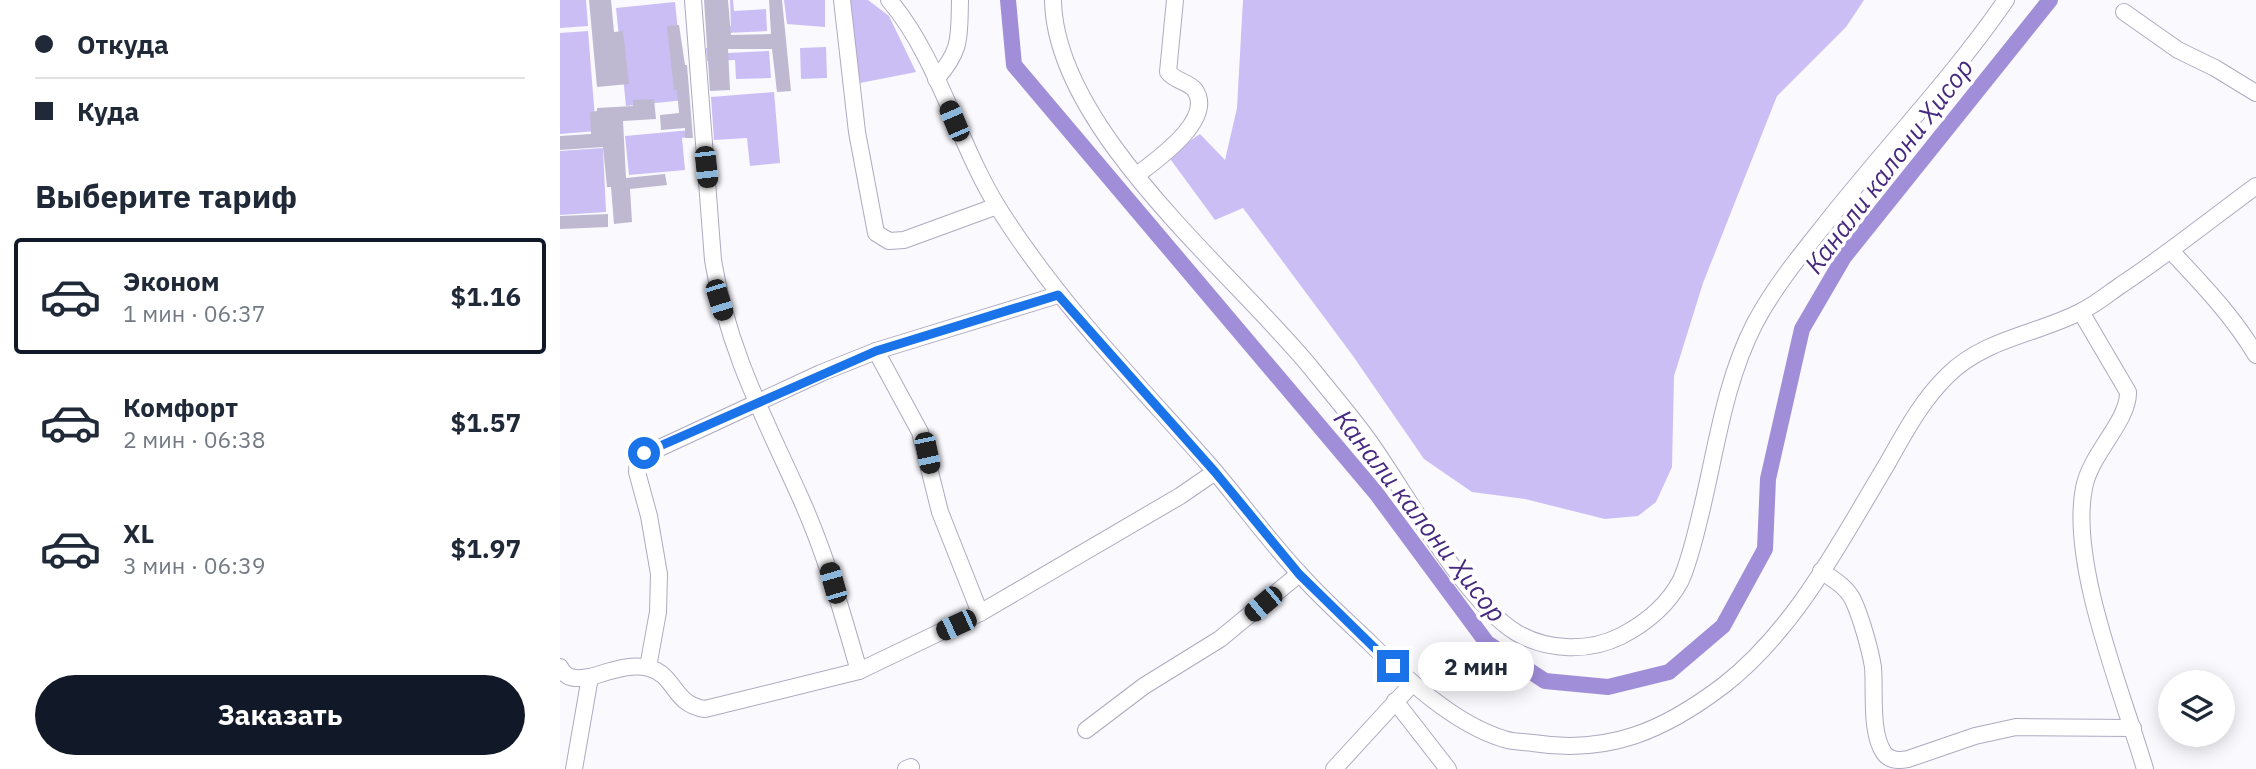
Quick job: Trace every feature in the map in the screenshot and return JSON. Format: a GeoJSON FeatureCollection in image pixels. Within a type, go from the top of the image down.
{"type":"FeatureCollection","features":[{"type":"Feature","properties":{"kind":"street"},"geometry":{"type":"LineString","coordinates":[[693,0],[717,287],[733,345],[755,404],[827,561],[859,671]]}},
{"type":"Feature","properties":{"kind":"street"},"geometry":{"type":"LineString","coordinates":[[842,0],[857,132],[876,233],[889,242],[904,240],[997,206]]}},
{"type":"Feature","properties":{"kind":"street"},"geometry":{"type":"LineString","coordinates":[[889,0],[903,18],[936,79],[962,142],[997,206],[1058,295],[1215,472],[1299,574],[1412,684],[1457,716],[1503,739],[1560,747],[1599,745],[1641,735],[1687,711],[1728,681],[1764,646],[1803,599],[1925,399],[1952,370],[1983,351],[2032,329],[2081,312],[2171,251],[2256,186]]}},
{"type":"Feature","properties":{"kind":"street"},"geometry":{"type":"LineString","coordinates":[[936,79],[949,65],[958,46],[960,0]]}},
{"type":"Feature","properties":{"kind":"street"},"geometry":{"type":"LineString","coordinates":[[1053,0],[1058,43],[1076,87],[1158,202],[1309,365],[1369,441],[1455,567],[1496,616],[1515,632],[1552,646],[1577,648],[1607,643],[1651,617],[1679,583],[1691,554],[1727,396],[1741,354],[1766,302],[1842,202],[1910,122],[2006,0]]}},
{"type":"Feature","properties":{"kind":"street"},"geometry":{"type":"LineString","coordinates":[[1137,175],[1189,131],[1198,107],[1194,89],[1168,72],[1175,0]]}},
{"type":"Feature","properties":{"kind":"street"},"geometry":{"type":"LineString","coordinates":[[2124,12],[2178,50],[2256,93]]}},
{"type":"Feature","properties":{"kind":"street"},"geometry":{"type":"LineString","coordinates":[[2171,251],[2209,291],[2242,332],[2256,355]]}},
{"type":"Feature","properties":{"kind":"street"},"geometry":{"type":"LineString","coordinates":[[648,667],[658,612],[659,575],[649,516],[637,472],[638,458],[876,351],[1058,295]]}},
{"type":"Feature","properties":{"kind":"street"},"geometry":{"type":"LineString","coordinates":[[2081,312],[2128,392],[2129,402],[2124,413],[2095,457],[2084,485],[2081,510],[2083,548],[2091,583],[2110,659],[2145,769]]}},
{"type":"Feature","properties":{"kind":"street"},"geometry":{"type":"LineString","coordinates":[[876,351],[919,432],[940,512],[980,614]]}},
{"type":"Feature","properties":{"kind":"street"},"geometry":{"type":"LineString","coordinates":[[560,667],[569,677],[578,679],[632,667],[648,667],[668,680],[685,702],[705,709],[859,671],[980,614],[1180,496],[1215,472]]}},
{"type":"Feature","properties":{"kind":"street"},"geometry":{"type":"LineString","coordinates":[[1821,571],[1846,589],[1859,614],[1872,666],[1879,740],[1890,759],[1908,759],[1975,736],[2016,727],[2133,728]]}},
{"type":"Feature","properties":{"kind":"street"},"geometry":{"type":"LineString","coordinates":[[1086,730],[1144,686],[1220,639],[1299,574]]}},
{"type":"Feature","properties":{"kind":"street"},"geometry":{"type":"LineString","coordinates":[[574,769],[590,677]]}},
{"type":"Feature","properties":{"kind":"street"},"geometry":{"type":"LineString","coordinates":[[1334,769],[1412,684]]}},
{"type":"Feature","properties":{"kind":"street"},"geometry":{"type":"LineString","coordinates":[[1395,701],[1448,769]]}},
{"type":"Feature","properties":{"kind":"shaded area"},"geometry":{"type":"Polygon","coordinates":[[[560,0],[586,0],[588,26],[560,28],[560,0]]]}},
{"type":"Feature","properties":{"kind":"shaded area"},"geometry":{"type":"Polygon","coordinates":[[[730,0],[733,0],[734,11],[766,9],[767,31],[727,33],[728,53],[769,51],[771,78],[736,79],[735,60],[707,61],[706,48],[724,46],[723,26],[731,26],[730,0]]]}},
{"type":"Feature","properties":{"kind":"shaded area"},"geometry":{"type":"Polygon","coordinates":[[[784,0],[825,0],[825,27],[787,24],[784,0]]]}},
{"type":"Feature","properties":{"kind":"shaded area"},"geometry":{"type":"Polygon","coordinates":[[[847,0],[868,0],[889,16],[916,72],[855,84],[847,0]]]}},
{"type":"Feature","properties":{"kind":"shaded area"},"geometry":{"type":"Polygon","coordinates":[[[1243,0],[1864,0],[1846,27],[1777,96],[1703,283],[1674,376],[1672,467],[1656,502],[1638,516],[1605,519],[1525,499],[1472,492],[1424,459],[1353,356],[1243,208],[1215,220],[1168,156],[1200,134],[1225,160],[1237,108],[1243,0]]]}},
{"type":"Feature","properties":{"kind":"shaded area"},"geometry":{"type":"Polygon","coordinates":[[[675,2],[685,100],[626,106],[616,8],[675,2]]]}},
{"type":"Feature","properties":{"kind":"shaded area"},"geometry":{"type":"Polygon","coordinates":[[[588,31],[596,131],[560,134],[560,33],[588,31]]]}},
{"type":"Feature","properties":{"kind":"shaded area"},"geometry":{"type":"Polygon","coordinates":[[[826,47],[827,78],[801,79],[800,48],[826,47]]]}},
{"type":"Feature","properties":{"kind":"shaded area"},"geometry":{"type":"Polygon","coordinates":[[[774,92],[780,163],[750,166],[747,138],[714,140],[711,97],[774,92]]]}},
{"type":"Feature","properties":{"kind":"shaded area"},"geometry":{"type":"Polygon","coordinates":[[[691,130],[692,136],[682,138],[685,170],[629,175],[625,136],[691,130]]]}},
{"type":"Feature","properties":{"kind":"shaded area"},"geometry":{"type":"Polygon","coordinates":[[[603,148],[606,212],[560,215],[560,151],[603,148]]]}},
{"type":"Feature","properties":{"kind":"building"},"geometry":{"type":"Polygon","coordinates":[[[589,0],[611,0],[614,32],[623,31],[629,84],[597,87],[589,0]]]}},
{"type":"Feature","properties":{"kind":"building"},"geometry":{"type":"Polygon","coordinates":[[[704,0],[728,0],[731,35],[771,34],[769,0],[782,0],[791,91],[777,92],[772,49],[728,49],[730,90],[710,91],[704,0]]]}},
{"type":"Feature","properties":{"kind":"building"},"geometry":{"type":"Polygon","coordinates":[[[679,25],[687,65],[693,138],[685,138],[685,128],[661,130],[660,115],[679,113],[667,26],[679,25]]]}},
{"type":"Feature","properties":{"kind":"building"},"geometry":{"type":"Polygon","coordinates":[[[654,99],[656,119],[623,121],[626,178],[665,174],[667,185],[630,189],[632,222],[614,224],[611,187],[607,187],[603,147],[560,150],[560,136],[591,134],[590,112],[597,111],[597,108],[633,106],[633,100],[654,99]]]}},
{"type":"Feature","properties":{"kind":"building"},"geometry":{"type":"Polygon","coordinates":[[[608,214],[608,227],[560,229],[560,216],[608,214]]]}},
{"type":"Feature","properties":{"kind":"waterway","name":"Канали калони Ҳисор"},"geometry":{"type":"LineString","coordinates":[[1008,0],[1014,65],[1376,493],[1487,643],[1545,681],[1608,687],[1669,672],[1723,626],[1765,549],[1768,479],[1802,329],[1844,257],[2050,0]]}},
{"type":"Feature","properties":{"kind":"route"},"geometry":{"type":"LineString","coordinates":[[644,453],[876,351],[1058,295],[1215,472],[1299,574],[1393,666]]}}]}
